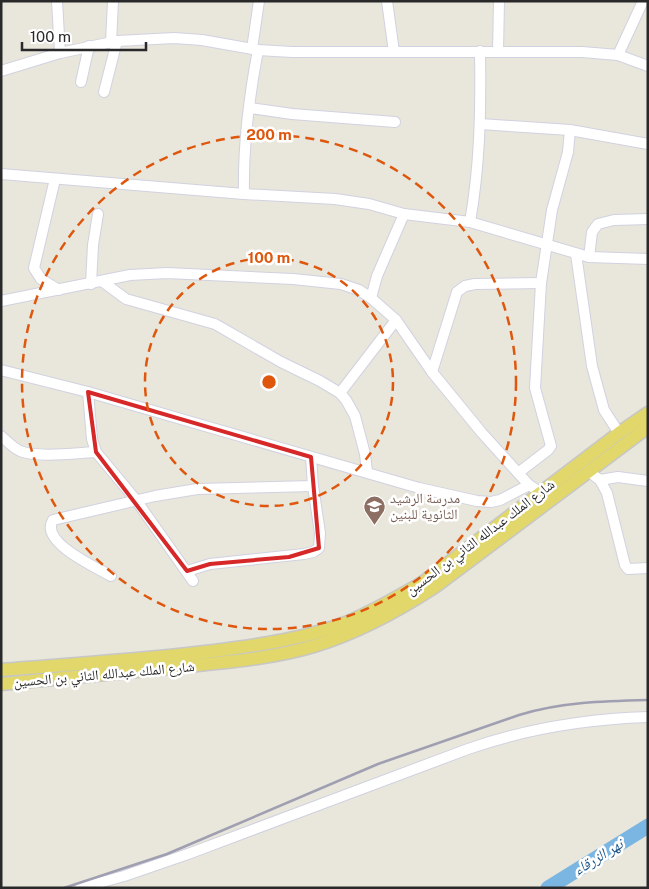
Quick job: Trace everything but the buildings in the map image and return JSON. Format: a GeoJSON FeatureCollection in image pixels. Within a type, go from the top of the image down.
{"type":"FeatureCollection","features":[{"type":"Feature","properties":{"kind":"main road","name":"شارع الملك عبدالله الثاني بن الحسين"},"geometry":{"type":"LineString","coordinates":[[1,684],[192,660],[295,638],[346,622],[370,612],[422,583],[535,488],[648,413]]}},
{"type":"Feature","properties":{"kind":"main road","name":"شارع الملك عبدالله الثاني بن الحسين"},"geometry":{"type":"LineString","coordinates":[[1,670],[285,653],[315,646],[365,627],[416,600],[648,427]]}},
{"type":"Feature","properties":{"kind":"street"},"geometry":{"type":"LineString","coordinates":[[57,1],[60,52]]}},
{"type":"Feature","properties":{"kind":"street"},"geometry":{"type":"LineString","coordinates":[[104,92],[114,42],[113,1]]}},
{"type":"Feature","properties":{"kind":"street"},"geometry":{"type":"LineString","coordinates":[[244,194],[244,154],[259,1]]}},
{"type":"Feature","properties":{"kind":"street"},"geometry":{"type":"LineString","coordinates":[[387,1],[394,52]]}},
{"type":"Feature","properties":{"kind":"street"},"geometry":{"type":"LineString","coordinates":[[498,1],[498,51]]}},
{"type":"Feature","properties":{"kind":"street"},"geometry":{"type":"LineString","coordinates":[[618,55],[643,1]]}},
{"type":"Feature","properties":{"kind":"street"},"geometry":{"type":"LineString","coordinates":[[1,71],[60,52],[88,46],[114,42],[174,38],[292,52],[582,52],[618,55],[648,66]]}},
{"type":"Feature","properties":{"kind":"street"},"geometry":{"type":"LineString","coordinates":[[81,82],[88,46]]}},
{"type":"Feature","properties":{"kind":"street"},"geometry":{"type":"LineString","coordinates":[[470,222],[476,187],[480,124],[480,51]]}},
{"type":"Feature","properties":{"kind":"street"},"geometry":{"type":"LineString","coordinates":[[250,108],[301,115],[395,122]]}},
{"type":"Feature","properties":{"kind":"street"},"geometry":{"type":"LineString","coordinates":[[480,124],[570,130],[648,144]]}},
{"type":"Feature","properties":{"kind":"street"},"geometry":{"type":"LineString","coordinates":[[518,473],[551,446],[536,388],[541,283],[552,210],[568,152],[570,130]]}},
{"type":"Feature","properties":{"kind":"street"},"geometry":{"type":"LineString","coordinates":[[1,174],[244,194],[335,199],[369,204],[404,214],[470,222],[590,257],[648,259]]}},
{"type":"Feature","properties":{"kind":"street"},"geometry":{"type":"LineString","coordinates":[[55,179],[34,268],[40,279],[59,290]]}},
{"type":"Feature","properties":{"kind":"street"},"geometry":{"type":"LineString","coordinates":[[91,284],[93,245],[98,214]]}},
{"type":"Feature","properties":{"kind":"street"},"geometry":{"type":"LineString","coordinates":[[371,298],[377,276],[404,214]]}},
{"type":"Feature","properties":{"kind":"street"},"geometry":{"type":"LineString","coordinates":[[590,257],[592,232],[598,224],[614,220],[648,219]]}},
{"type":"Feature","properties":{"kind":"street"},"geometry":{"type":"LineString","coordinates":[[576,254],[592,366],[604,410],[619,433]]}},
{"type":"Feature","properties":{"kind":"street"},"geometry":{"type":"LineString","coordinates":[[1,301],[103,282],[130,275],[167,273],[341,284],[359,290],[396,320],[432,372],[482,433],[518,473],[535,488],[500,500],[486,502],[419,488],[88,392],[1,370]]}},
{"type":"Feature","properties":{"kind":"street"},"geometry":{"type":"LineString","coordinates":[[103,282],[126,299],[215,324],[340,393],[355,416],[365,454],[367,472]]}},
{"type":"Feature","properties":{"kind":"street"},"geometry":{"type":"LineString","coordinates":[[432,372],[458,292],[464,286],[475,284],[541,283]]}},
{"type":"Feature","properties":{"kind":"street"},"geometry":{"type":"LineString","coordinates":[[340,393],[396,320]]}},
{"type":"Feature","properties":{"kind":"street"},"geometry":{"type":"LineString","coordinates":[[88,392],[92,439],[96,452],[136,500],[194,581]]}},
{"type":"Feature","properties":{"kind":"street"},"geometry":{"type":"LineString","coordinates":[[1,436],[18,450],[28,453],[96,452]]}},
{"type":"Feature","properties":{"kind":"street"},"geometry":{"type":"LineString","coordinates":[[187,571],[210,564],[289,557],[313,552],[319,548],[321,541],[312,486],[311,456]]}},
{"type":"Feature","properties":{"kind":"street"},"geometry":{"type":"LineString","coordinates":[[588,471],[600,480],[607,493],[625,565],[628,568],[648,568]]}},
{"type":"Feature","properties":{"kind":"street"},"geometry":{"type":"LineString","coordinates":[[600,480],[618,477],[648,481]]}},
{"type":"Feature","properties":{"kind":"street"},"geometry":{"type":"LineString","coordinates":[[111,576],[75,556],[58,543],[53,536],[50,524],[53,520],[136,500],[197,489],[312,486]]}},
{"type":"Feature","properties":{"kind":"street"},"geometry":{"type":"LineString","coordinates":[[80,888],[124,876],[188,854],[468,749],[514,734],[559,724],[648,717]]}},
{"type":"Feature","properties":{"kind":"highlighted area"},"geometry":{"type":"Polygon","coordinates":[[[88,392],[311,457],[319,548],[289,557],[210,564],[187,571],[96,452],[88,392]]]}},
{"type":"Feature","properties":{"kind":"waterway","name":"نهر الزرقاء"},"geometry":{"type":"LineString","coordinates":[[548,888],[648,826]]}},
{"type":"Feature","properties":{"kind":"railway"},"geometry":{"type":"LineString","coordinates":[[64,888],[167,854],[378,764],[519,715],[567,705],[648,700]]}},
{"type":"Feature","properties":{"kind":"place","name":"مدرسة الرشيد الثانوية للبنين"},"geometry":{"type":"Point","coordinates":[374,525]}}]}
